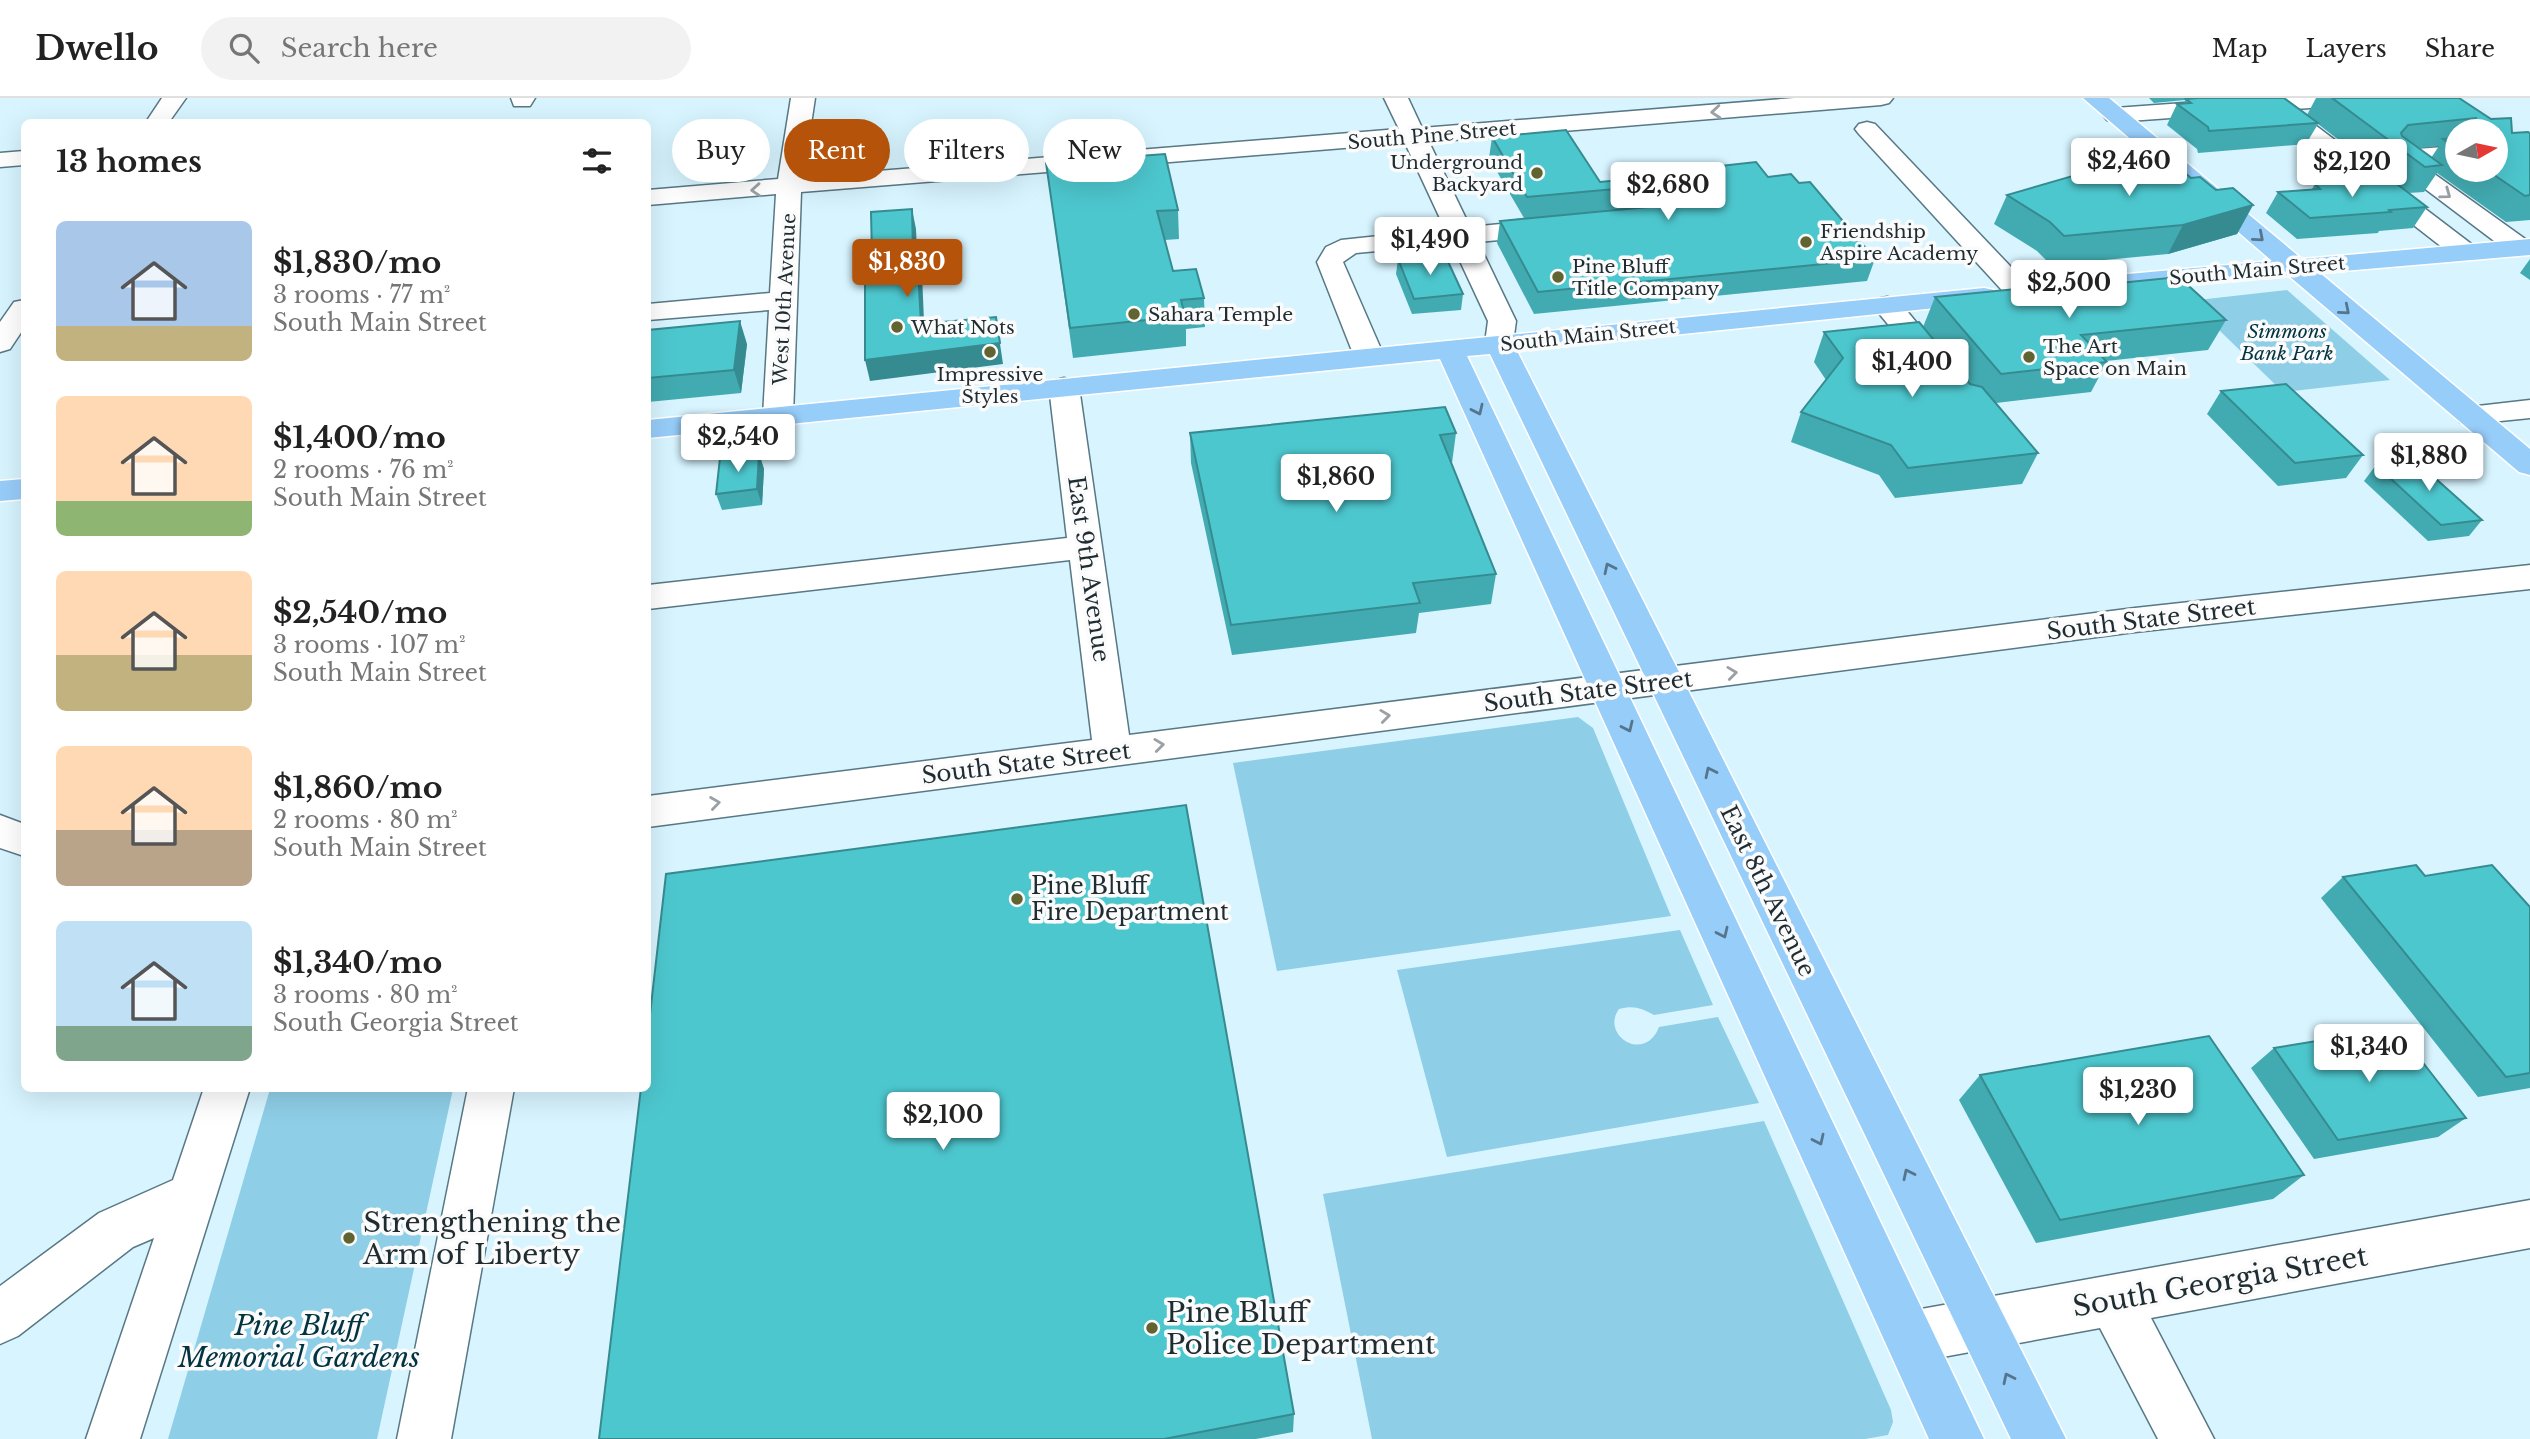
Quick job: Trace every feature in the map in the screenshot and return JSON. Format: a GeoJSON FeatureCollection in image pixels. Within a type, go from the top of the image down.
{"type":"FeatureCollection","features":[{"type":"Feature","properties":{"kind":"main road"},"geometry":{"type":"LineString","coordinates":[[2095,98],[2530,465]]}},
{"type":"Feature","properties":{"kind":"main road","name":"South Main Street"},"geometry":{"type":"LineString","coordinates":[[2097,285],[2524,247]]}},
{"type":"Feature","properties":{"kind":"main road","name":"South Main Street"},"geometry":{"type":"LineString","coordinates":[[651,429],[2033,291]]}},
{"type":"Feature","properties":{"kind":"main road","name":"East 8th Avenue"},"geometry":{"type":"LineString","coordinates":[[1499,343],[2039,1439]]}},
{"type":"Feature","properties":{"kind":"main road"},"geometry":{"type":"LineString","coordinates":[[1450,348],[1957,1439]]}},
{"type":"Feature","properties":{"kind":"main road"},"geometry":{"type":"LineString","coordinates":[[0,491],[21,489]]}},
{"type":"Feature","properties":{"kind":"street"},"geometry":{"type":"LineString","coordinates":[[159,119],[174,98]]}},
{"type":"Feature","properties":{"kind":"street","name":"West 10th Avenue"},"geometry":{"type":"LineString","coordinates":[[778,416],[789,188],[803,98]]}},
{"type":"Feature","properties":{"kind":"street"},"geometry":{"type":"LineString","coordinates":[[1396,98],[1502,321],[1499,343]]}},
{"type":"Feature","properties":{"kind":"street","name":"South Pine Street"},"geometry":{"type":"LineString","coordinates":[[651,197],[789,188],[1415,136],[1752,103],[1881,98]]}},
{"type":"Feature","properties":{"kind":"street"},"geometry":{"type":"LineString","coordinates":[[2115,115],[2267,101],[2358,98]]}},
{"type":"Feature","properties":{"kind":"street"},"geometry":{"type":"LineString","coordinates":[[2267,101],[2465,252]]}},
{"type":"Feature","properties":{"kind":"street"},"geometry":{"type":"LineString","coordinates":[[1867,129],[2033,291]]}},
{"type":"Feature","properties":{"kind":"street"},"geometry":{"type":"LineString","coordinates":[[2445,154],[2403,157],[2399,160],[2524,247]]}},
{"type":"Feature","properties":{"kind":"street"},"geometry":{"type":"LineString","coordinates":[[0,160],[21,159]]}},
{"type":"Feature","properties":{"kind":"street"},"geometry":{"type":"LineString","coordinates":[[1368,356],[1330,262],[1335,253],[1350,246],[1575,225]]}},
{"type":"Feature","properties":{"kind":"street"},"geometry":{"type":"LineString","coordinates":[[0,299],[21,296]]}},
{"type":"Feature","properties":{"kind":"street"},"geometry":{"type":"LineString","coordinates":[[651,312],[784,300]]}},
{"type":"Feature","properties":{"kind":"street"},"geometry":{"type":"LineString","coordinates":[[1887,305],[1953,386]]}},
{"type":"Feature","properties":{"kind":"street"},"geometry":{"type":"LineString","coordinates":[[0,343],[21,313]]}},
{"type":"Feature","properties":{"kind":"street","name":"East 9th Avenue"},"geometry":{"type":"LineString","coordinates":[[1065,387],[1112,752]]}},
{"type":"Feature","properties":{"kind":"street"},"geometry":{"type":"LineString","coordinates":[[2471,415],[2530,409]]}},
{"type":"Feature","properties":{"kind":"street"},"geometry":{"type":"LineString","coordinates":[[651,597],[1085,547]]}},
{"type":"Feature","properties":{"kind":"street","name":"South State Street"},"geometry":{"type":"LineString","coordinates":[[651,812],[2135,620],[2530,577]]}},
{"type":"Feature","properties":{"kind":"street"},"geometry":{"type":"LineString","coordinates":[[0,831],[21,839]]}},
{"type":"Feature","properties":{"kind":"street"},"geometry":{"type":"LineString","coordinates":[[113,1439],[226,1092]]}},
{"type":"Feature","properties":{"kind":"street"},"geometry":{"type":"LineString","coordinates":[[424,1439],[490,1092]]}},
{"type":"Feature","properties":{"kind":"street"},"geometry":{"type":"LineString","coordinates":[[0,1318],[116,1230],[191,1196]]}},
{"type":"Feature","properties":{"kind":"street","name":"South Georgia Street"},"geometry":{"type":"LineString","coordinates":[[1910,1337],[2530,1224]]}},
{"type":"Feature","properties":{"kind":"street"},"geometry":{"type":"LineString","coordinates":[[2113,1300],[2187,1439]]}},
{"type":"Feature","properties":{"kind":"green space","name":"Simmons Bank Park"},"geometry":{"type":"Polygon","coordinates":[[[2287,290],[2390,380],[2283,392],[2189,301],[2287,290]]]}},
{"type":"Feature","properties":{"kind":"green space"},"geometry":{"type":"Polygon","coordinates":[[[1578,717],[1593,728],[1671,916],[1277,971],[1233,763],[1578,717]]]}},
{"type":"Feature","properties":{"kind":"green space"},"geometry":{"type":"Polygon","coordinates":[[[1680,930],[1713,1005],[1654,1015],[1637,1008],[1619,1009],[1615,1028],[1627,1042],[1635,1044],[1652,1038],[1659,1027],[1718,1017],[1759,1103],[1447,1157],[1397,970],[1680,930]]]}},
{"type":"Feature","properties":{"kind":"green space","name":"Pine Bluff Memorial Gardens"},"geometry":{"type":"Polygon","coordinates":[[[269,1092],[452,1092],[377,1439],[168,1439],[269,1092]]]}},
{"type":"Feature","properties":{"kind":"green space"},"geometry":{"type":"Polygon","coordinates":[[[1764,1121],[1891,1410],[1893,1422],[1888,1435],[1865,1439],[1372,1439],[1323,1194],[1764,1121]]]}},
{"type":"Feature","properties":{"kind":"building"},"geometry":{"type":"Polygon","coordinates":[[[2284,98],[2318,123],[2209,131],[2208,127],[2177,104],[2191,103],[2186,99],[2284,98]]]}},
{"type":"Feature","properties":{"kind":"building"},"geometry":{"type":"Polygon","coordinates":[[[2332,98],[2459,98],[2491,119],[2445,119],[2445,121],[2408,125],[2401,133],[2402,136],[2442,165],[2425,167],[2332,98]]]}},
{"type":"Feature","properties":{"kind":"building"},"geometry":{"type":"Polygon","coordinates":[[[2511,118],[2512,133],[2530,133],[2530,195],[2525,196],[2505,182],[2508,182],[2508,119],[2491,119],[2511,118]]]}},
{"type":"Feature","properties":{"kind":"building"},"geometry":{"type":"Polygon","coordinates":[[[1566,130],[1600,182],[1724,170],[1720,166],[1756,162],[1768,177],[1791,174],[1799,183],[1810,182],[1875,259],[1538,292],[1500,221],[1648,207],[1659,203],[1664,197],[1658,189],[1648,186],[1527,197],[1492,137],[1566,130]]]}},
{"type":"Feature","properties":{"kind":"building"},"geometry":{"type":"Polygon","coordinates":[[[2159,151],[2191,178],[2200,177],[2216,190],[2233,188],[2253,205],[2183,225],[2064,236],[2050,222],[2007,195],[2159,151]]]}},
{"type":"Feature","properties":{"kind":"building"},"geometry":{"type":"Polygon","coordinates":[[[1165,154],[1178,210],[1157,211],[1173,271],[1196,269],[1204,298],[1181,300],[1185,316],[1070,328],[1049,182],[1146,182],[1146,155],[1165,154]]]}},
{"type":"Feature","properties":{"kind":"building"},"geometry":{"type":"Polygon","coordinates":[[[2389,178],[2427,207],[2310,218],[2278,192],[2320,189],[2315,184],[2389,178]]]}},
{"type":"Feature","properties":{"kind":"building","name":"What Nots"},"geometry":{"type":"Polygon","coordinates":[[[912,209],[913,253],[917,253],[921,324],[996,317],[1000,343],[865,360],[865,257],[872,256],[871,212],[912,209]]]}},
{"type":"Feature","properties":{"kind":"building"},"geometry":{"type":"Polygon","coordinates":[[[1445,255],[1463,294],[1414,299],[1398,259],[1445,255]]]}},
{"type":"Feature","properties":{"kind":"building"},"geometry":{"type":"Polygon","coordinates":[[[2179,277],[2226,320],[2081,335],[2107,362],[2001,374],[1935,297],[2036,287],[2039,291],[2179,277]]]}},
{"type":"Feature","properties":{"kind":"building"},"geometry":{"type":"Polygon","coordinates":[[[740,321],[734,370],[651,378],[651,330],[740,321]]]}},
{"type":"Feature","properties":{"kind":"building"},"geometry":{"type":"Polygon","coordinates":[[[1919,322],[1970,384],[1982,387],[2038,453],[1908,468],[1891,445],[1801,412],[1843,358],[1824,332],[1919,322]]]}},
{"type":"Feature","properties":{"kind":"building"},"geometry":{"type":"Polygon","coordinates":[[[2286,384],[2363,455],[2295,463],[2221,391],[2286,384]]]}},
{"type":"Feature","properties":{"kind":"building"},"geometry":{"type":"Polygon","coordinates":[[[1445,407],[1456,433],[1440,435],[1496,574],[1413,583],[1420,603],[1231,625],[1190,433],[1445,407]]]}},
{"type":"Feature","properties":{"kind":"building"},"geometry":{"type":"Polygon","coordinates":[[[759,454],[757,489],[716,494],[720,458],[759,454]]]}},
{"type":"Feature","properties":{"kind":"building"},"geometry":{"type":"Polygon","coordinates":[[[2416,461],[2482,520],[2441,525],[2376,465],[2416,461]]]}},
{"type":"Feature","properties":{"kind":"building"},"geometry":{"type":"Polygon","coordinates":[[[1186,805],[1294,1414],[1164,1439],[599,1439],[641,1092],[651,1092],[651,1006],[666,874],[1186,805]]]}},
{"type":"Feature","properties":{"kind":"building"},"geometry":{"type":"Polygon","coordinates":[[[2416,865],[2425,876],[2492,865],[2530,907],[2530,1073],[2506,1077],[2343,877],[2416,865]]]}},
{"type":"Feature","properties":{"kind":"building"},"geometry":{"type":"Polygon","coordinates":[[[2396,1028],[2466,1118],[2338,1140],[2274,1048],[2396,1028]]]}},
{"type":"Feature","properties":{"kind":"building"},"geometry":{"type":"Polygon","coordinates":[[[2209,1036],[2304,1175],[2060,1220],[1980,1075],[2209,1036]]]}},
{"type":"Feature","properties":{"kind":"place","name":"Underground Backyard"},"geometry":{"type":"Point","coordinates":[1537,173]}},
{"type":"Feature","properties":{"kind":"place","name":"Friendship Aspire Academy"},"geometry":{"type":"Point","coordinates":[1806,242]}},
{"type":"Feature","properties":{"kind":"place","name":"Pine Bluff Title Company"},"geometry":{"type":"Point","coordinates":[1558,277]}},
{"type":"Feature","properties":{"kind":"place","name":"Sahara Temple"},"geometry":{"type":"Point","coordinates":[1134,314]}},
{"type":"Feature","properties":{"kind":"place","name":"What Nots"},"geometry":{"type":"Point","coordinates":[897,327]}},
{"type":"Feature","properties":{"kind":"place","name":"Impressive Styles"},"geometry":{"type":"Point","coordinates":[990,352]}},
{"type":"Feature","properties":{"kind":"place","name":"The Art Space on Main"},"geometry":{"type":"Point","coordinates":[2029,357]}},
{"type":"Feature","properties":{"kind":"place","name":"Pine Bluff Fire Department"},"geometry":{"type":"Point","coordinates":[1017,899]}},
{"type":"Feature","properties":{"kind":"place","name":"Strengthening the Arm of Liberty"},"geometry":{"type":"Point","coordinates":[349,1238]}},
{"type":"Feature","properties":{"kind":"place","name":"Pine Bluff Police Department"},"geometry":{"type":"Point","coordinates":[1152,1328]}}]}
